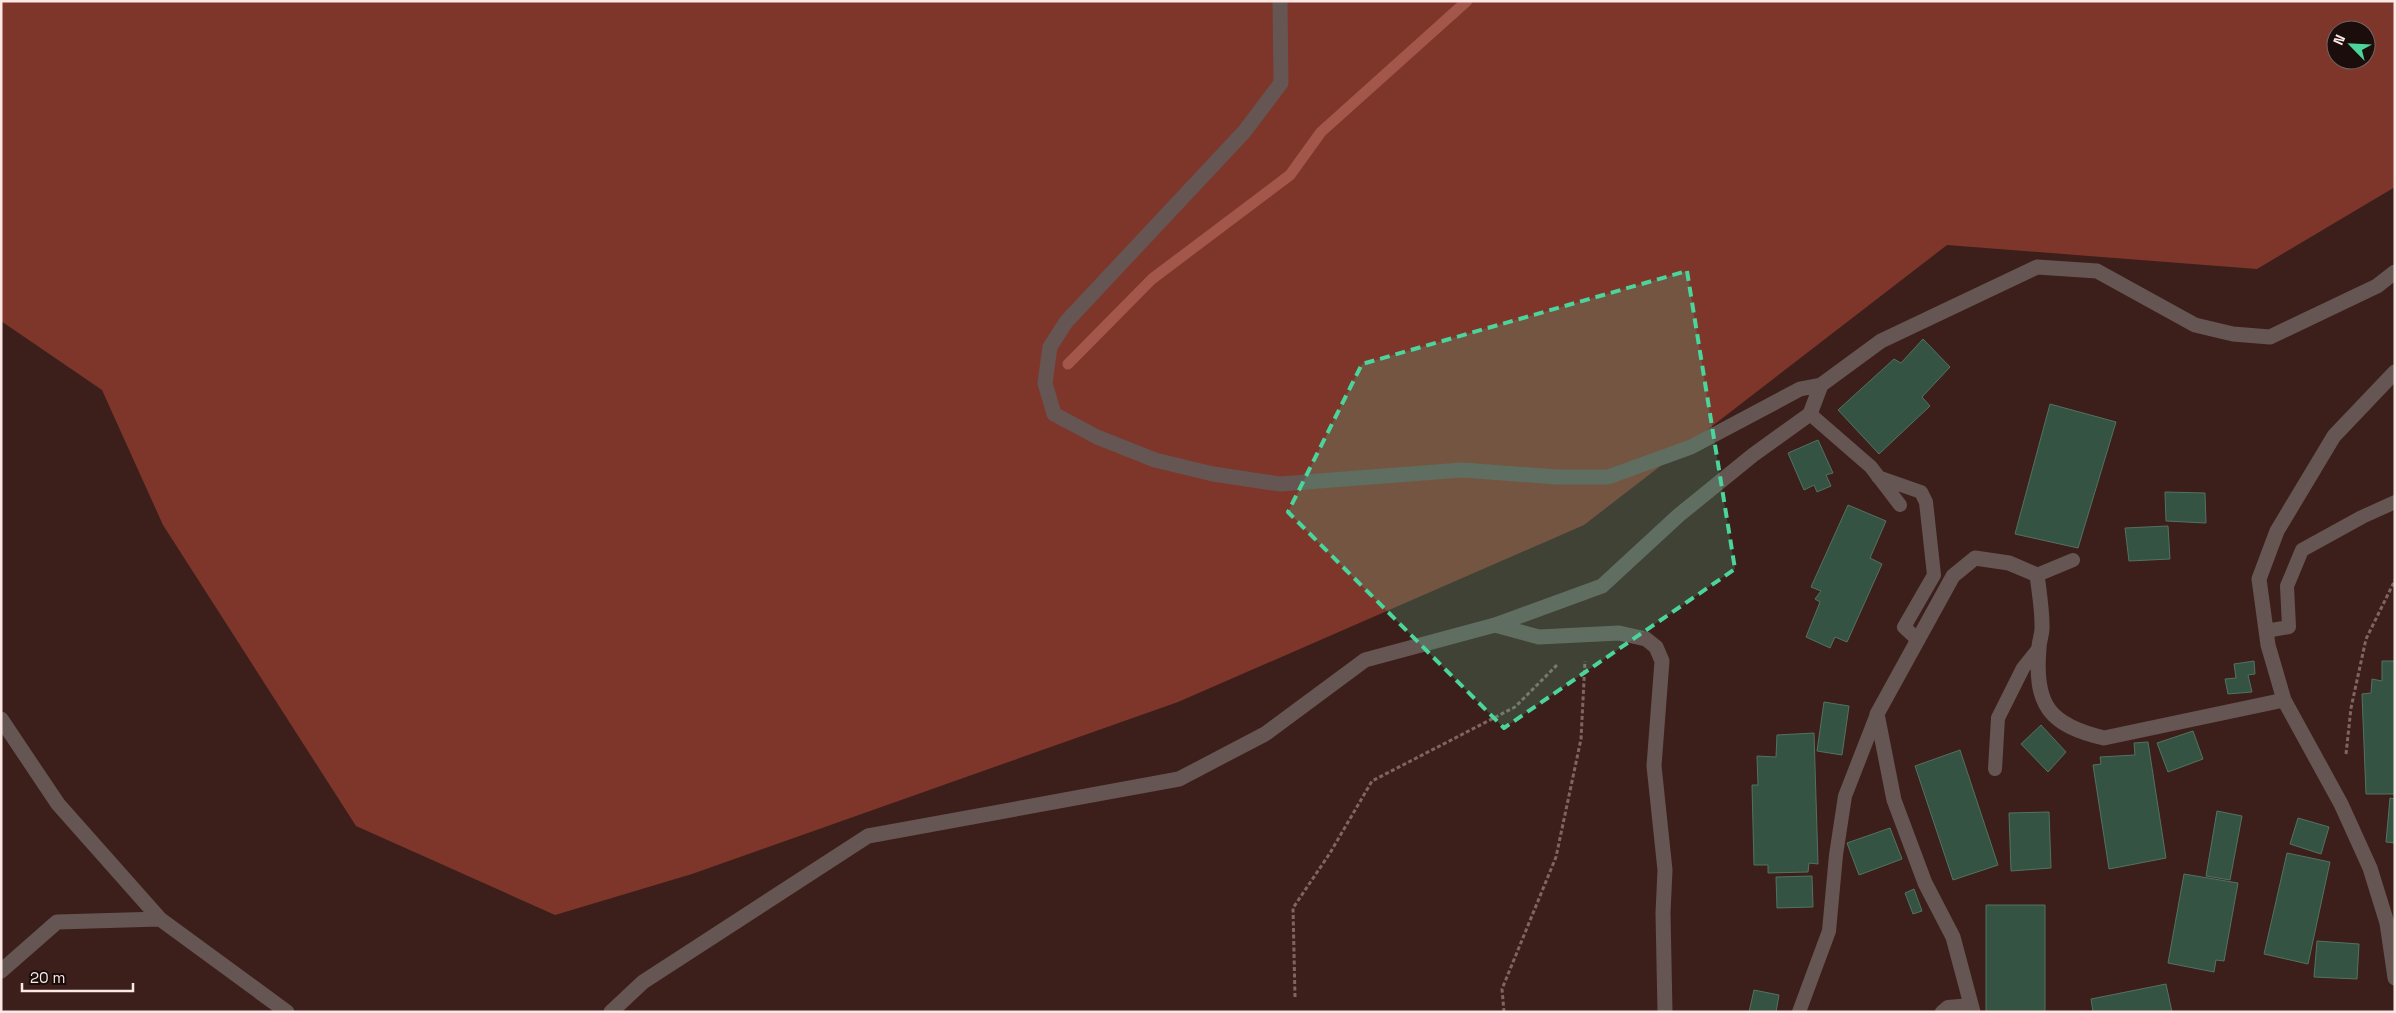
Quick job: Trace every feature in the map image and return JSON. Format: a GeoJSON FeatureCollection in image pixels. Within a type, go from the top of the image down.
{"type":"FeatureCollection","features":[{"type":"Feature","properties":{"kind":"street"},"geometry":{"type":"LineString","coordinates":[[1280,1],[1281,83],[1244,132],[1066,322],[1050,347],[1045,383],[1054,414],[1097,437],[1155,460],[1213,474],[1280,484],[1462,470],[1557,477],[1608,477],[1691,447],[1800,389],[1821,385],[1880,341],[2037,267],[2097,271],[2195,324],[2233,334],[2270,337],[2377,286],[2395,272]]}},
{"type":"Feature","properties":{"kind":"street"},"geometry":{"type":"LineString","coordinates":[[2395,372],[2334,436],[2278,531],[2259,579],[2268,645],[2284,700],[2341,804],[2370,868],[2387,923],[2395,978]]}},
{"type":"Feature","properties":{"kind":"street"},"geometry":{"type":"LineString","coordinates":[[611,1012],[643,982],[868,836],[1179,779],[1265,734],[1365,660],[1495,625],[1602,586],[1686,509],[1753,455],[1810,414],[1821,385]]}},
{"type":"Feature","properties":{"kind":"street"},"geometry":{"type":"LineString","coordinates":[[1972,1008],[1953,937],[1925,884],[1894,800],[1877,714],[1953,576],[1975,558],[2009,562],[2038,575],[2042,627],[2038,648],[2041,697],[2056,719],[2080,732],[2104,738],[2284,700]]}},
{"type":"Feature","properties":{"kind":"street"},"geometry":{"type":"LineString","coordinates":[[1495,625],[1538,637],[1620,633],[1646,639],[1656,647],[1662,661],[1654,766],[1665,870],[1663,913],[1666,1012]]}},
{"type":"Feature","properties":{"kind":"street"},"geometry":{"type":"LineString","coordinates":[[1,718],[58,804],[160,919],[288,1012]]}},
{"type":"Feature","properties":{"kind":"street"},"geometry":{"type":"LineString","coordinates":[[1,971],[57,922],[160,919]]}},
{"type":"Feature","properties":{"kind":"lane"},"geometry":{"type":"LineString","coordinates":[[1810,414],[1871,467],[1900,505]]}},
{"type":"Feature","properties":{"kind":"lane"},"geometry":{"type":"LineString","coordinates":[[1878,477],[1921,492],[1926,502],[1934,575],[1904,627],[1918,640]]}},
{"type":"Feature","properties":{"kind":"lane"},"geometry":{"type":"LineString","coordinates":[[2266,631],[2289,627],[2287,586],[2302,550],[2362,517],[2395,502]]}},
{"type":"Feature","properties":{"kind":"lane"},"geometry":{"type":"LineString","coordinates":[[2038,575],[2073,560]]}},
{"type":"Feature","properties":{"kind":"lane"},"geometry":{"type":"LineString","coordinates":[[1995,769],[1998,718],[2023,668],[2038,648]]}},
{"type":"Feature","properties":{"kind":"lane"},"geometry":{"type":"LineString","coordinates":[[1798,1012],[1829,931],[1836,854],[1845,796],[1877,714]]}},
{"type":"Feature","properties":{"kind":"lane"},"geometry":{"type":"LineString","coordinates":[[1942,1012],[1948,1007],[1972,1008]]}},
{"type":"Feature","properties":{"kind":"path"},"geometry":{"type":"LineString","coordinates":[[2346,756],[2350,708],[2366,639],[2395,580]]}},
{"type":"Feature","properties":{"kind":"path"},"geometry":{"type":"LineString","coordinates":[[1295,997],[1293,908],[1330,854],[1372,781],[1514,707],[1589,634]]}},
{"type":"Feature","properties":{"kind":"path"},"geometry":{"type":"LineString","coordinates":[[1504,1012],[1502,989],[1556,857],[1581,739],[1584,666],[1589,634]]}},
{"type":"Feature","properties":{"kind":"highlighted area"},"geometry":{"type":"Polygon","coordinates":[[[1687,271],[1735,569],[1504,728],[1288,512],[1362,364],[1687,271]]]}},
{"type":"Feature","properties":{"kind":"shaded area"},"geometry":{"type":"Polygon","coordinates":[[[1,1],[2395,1],[2395,187],[2257,269],[1947,245],[1584,525],[1178,702],[692,874],[555,915],[356,826],[163,525],[102,390],[1,321],[1,1]]]}},
{"type":"Feature","properties":{"kind":"building"},"geometry":{"type":"Polygon","coordinates":[[[1923,339],[1950,367],[1922,397],[1930,406],[1879,454],[1838,410],[1894,359],[1901,363],[1923,339]]]}},
{"type":"Feature","properties":{"kind":"building"},"geometry":{"type":"Polygon","coordinates":[[[2050,404],[2116,422],[2078,548],[2015,534],[2050,404]]]}},
{"type":"Feature","properties":{"kind":"building"},"geometry":{"type":"Polygon","coordinates":[[[1818,440],[1833,473],[1826,475],[1831,486],[1817,492],[1814,485],[1804,490],[1788,453],[1818,440]]]}},
{"type":"Feature","properties":{"kind":"building"},"geometry":{"type":"Polygon","coordinates":[[[2165,492],[2205,493],[2206,523],[2166,521],[2165,492]]]}},
{"type":"Feature","properties":{"kind":"building"},"geometry":{"type":"Polygon","coordinates":[[[1848,505],[1886,521],[1870,558],[1882,564],[1847,642],[1835,637],[1830,648],[1806,637],[1820,602],[1815,599],[1821,591],[1811,587],[1848,505]]]}},
{"type":"Feature","properties":{"kind":"building"},"geometry":{"type":"Polygon","coordinates":[[[2168,526],[2170,559],[2129,561],[2125,528],[2168,526]]]}},
{"type":"Feature","properties":{"kind":"building"},"geometry":{"type":"Polygon","coordinates":[[[2254,661],[2255,674],[2248,675],[2252,692],[2228,694],[2225,679],[2236,678],[2234,664],[2254,661]]]}},
{"type":"Feature","properties":{"kind":"building"},"geometry":{"type":"Polygon","coordinates":[[[2382,661],[2395,661],[2395,794],[2366,794],[2362,694],[2371,693],[2372,679],[2382,681],[2382,661]]]}},
{"type":"Feature","properties":{"kind":"building"},"geometry":{"type":"Polygon","coordinates":[[[1824,702],[1849,706],[1842,755],[1817,751],[1824,702]]]}},
{"type":"Feature","properties":{"kind":"building"},"geometry":{"type":"Polygon","coordinates":[[[2041,725],[2066,752],[2048,772],[2021,744],[2041,725]]]}},
{"type":"Feature","properties":{"kind":"building"},"geometry":{"type":"Polygon","coordinates":[[[2193,731],[2203,759],[2168,772],[2157,743],[2193,731]]]}},
{"type":"Feature","properties":{"kind":"building"},"geometry":{"type":"Polygon","coordinates":[[[1814,733],[1818,864],[1809,863],[1808,872],[1768,873],[1768,865],[1754,865],[1752,785],[1758,785],[1757,756],[1776,757],[1777,735],[1814,733]]]}},
{"type":"Feature","properties":{"kind":"building"},"geometry":{"type":"Polygon","coordinates":[[[2148,742],[2166,858],[2109,869],[2093,765],[2101,764],[2100,757],[2135,755],[2134,743],[2148,742]]]}},
{"type":"Feature","properties":{"kind":"building"},"geometry":{"type":"Polygon","coordinates":[[[1960,750],[1998,865],[1953,880],[1915,766],[1960,750]]]}},
{"type":"Feature","properties":{"kind":"building"},"geometry":{"type":"Polygon","coordinates":[[[2390,798],[2395,799],[2395,843],[2386,842],[2390,798]]]}},
{"type":"Feature","properties":{"kind":"building"},"geometry":{"type":"Polygon","coordinates":[[[2217,811],[2242,816],[2230,880],[2206,876],[2217,811]]]}},
{"type":"Feature","properties":{"kind":"building"},"geometry":{"type":"Polygon","coordinates":[[[2049,812],[2051,868],[2011,871],[2009,813],[2049,812]]]}},
{"type":"Feature","properties":{"kind":"building"},"geometry":{"type":"Polygon","coordinates":[[[2298,818],[2329,827],[2321,854],[2290,844],[2298,818]]]}},
{"type":"Feature","properties":{"kind":"building"},"geometry":{"type":"Polygon","coordinates":[[[1890,828],[1902,859],[1859,875],[1847,843],[1890,828]]]}},
{"type":"Feature","properties":{"kind":"building"},"geometry":{"type":"Polygon","coordinates":[[[2287,853],[2330,862],[2308,964],[2264,954],[2287,853]]]}},
{"type":"Feature","properties":{"kind":"building"},"geometry":{"type":"Polygon","coordinates":[[[2184,874],[2238,883],[2224,961],[2216,960],[2214,972],[2168,963],[2184,874]]]}},
{"type":"Feature","properties":{"kind":"building"},"geometry":{"type":"Polygon","coordinates":[[[1812,876],[1813,907],[1777,908],[1776,877],[1812,876]]]}},
{"type":"Feature","properties":{"kind":"building"},"geometry":{"type":"Polygon","coordinates":[[[1914,889],[1922,911],[1913,914],[1905,893],[1914,889]]]}},
{"type":"Feature","properties":{"kind":"building"},"geometry":{"type":"Polygon","coordinates":[[[1986,905],[2045,905],[2045,1012],[1986,1012],[1986,905]]]}},
{"type":"Feature","properties":{"kind":"building"},"geometry":{"type":"Polygon","coordinates":[[[2317,941],[2359,944],[2357,979],[2314,977],[2317,941]]]}},
{"type":"Feature","properties":{"kind":"building"},"geometry":{"type":"Polygon","coordinates":[[[2166,984],[2172,1012],[2093,1012],[2091,999],[2166,984]]]}},
{"type":"Feature","properties":{"kind":"building"},"geometry":{"type":"Polygon","coordinates":[[[1754,990],[1779,995],[1776,1012],[1749,1012],[1754,990]]]}},
{"type":"Feature","properties":{"kind":"waterway"},"geometry":{"type":"LineString","coordinates":[[1068,364],[1152,279],[1290,175],[1321,132],[1467,1]]}}]}
